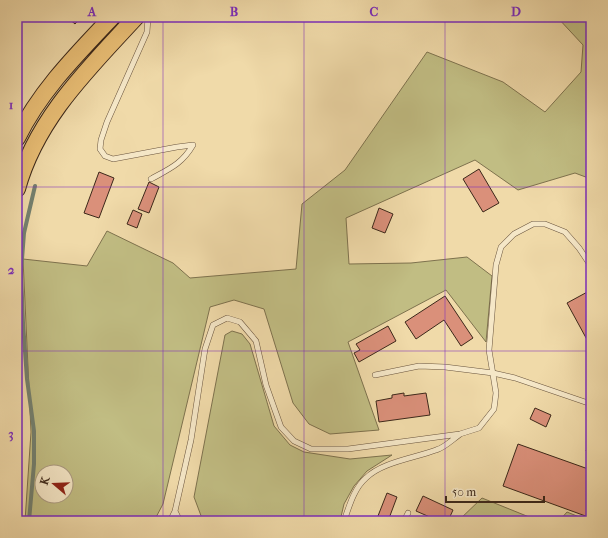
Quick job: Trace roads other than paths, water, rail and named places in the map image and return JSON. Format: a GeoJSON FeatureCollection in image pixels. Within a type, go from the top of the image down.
{"type":"FeatureCollection","features":[{"type":"Feature","properties":{"kind":"main road"},"geometry":{"type":"LineString","coordinates":[[17,138],[41,97],[77,54],[112,17]]}},
{"type":"Feature","properties":{"kind":"main road"},"geometry":{"type":"LineString","coordinates":[[17,186],[41,131],[61,101],[90,66],[136,17]]}},
{"type":"Feature","properties":{"kind":"lane"},"geometry":{"type":"LineString","coordinates":[[148,17],[147,32],[107,122],[101,140],[100,149],[105,156],[113,159],[177,147],[193,146],[176,165],[151,179]]}},
{"type":"Feature","properties":{"kind":"lane"},"geometry":{"type":"LineString","coordinates":[[170,521],[175,511],[191,440],[205,349],[213,325],[227,318],[240,322],[256,341],[266,385],[281,427],[294,441],[311,449],[348,449],[460,434],[479,428],[494,409],[496,393],[489,350],[496,265],[501,247],[514,234],[533,224],[545,224],[565,232],[579,248],[591,266]]}},
{"type":"Feature","properties":{"kind":"lane"},"geometry":{"type":"LineString","coordinates":[[375,375],[419,366],[446,367],[493,373],[515,378],[591,404]]}},
{"type":"Feature","properties":{"kind":"lane"},"geometry":{"type":"LineString","coordinates":[[344,521],[357,488],[364,478],[375,470],[438,450],[460,434]]}},
{"type":"Feature","properties":{"kind":"lane"},"geometry":{"type":"LineString","coordinates":[[175,511],[180,521]]}},
{"type":"Feature","properties":{"kind":"lane"},"geometry":{"type":"LineString","coordinates":[[404,521],[408,513]]}},
{"type":"Feature","properties":{"kind":"waterway"},"geometry":{"type":"LineString","coordinates":[[29,521],[34,464],[34,431],[27,379],[21,272],[24,233],[35,186]]}}]}
